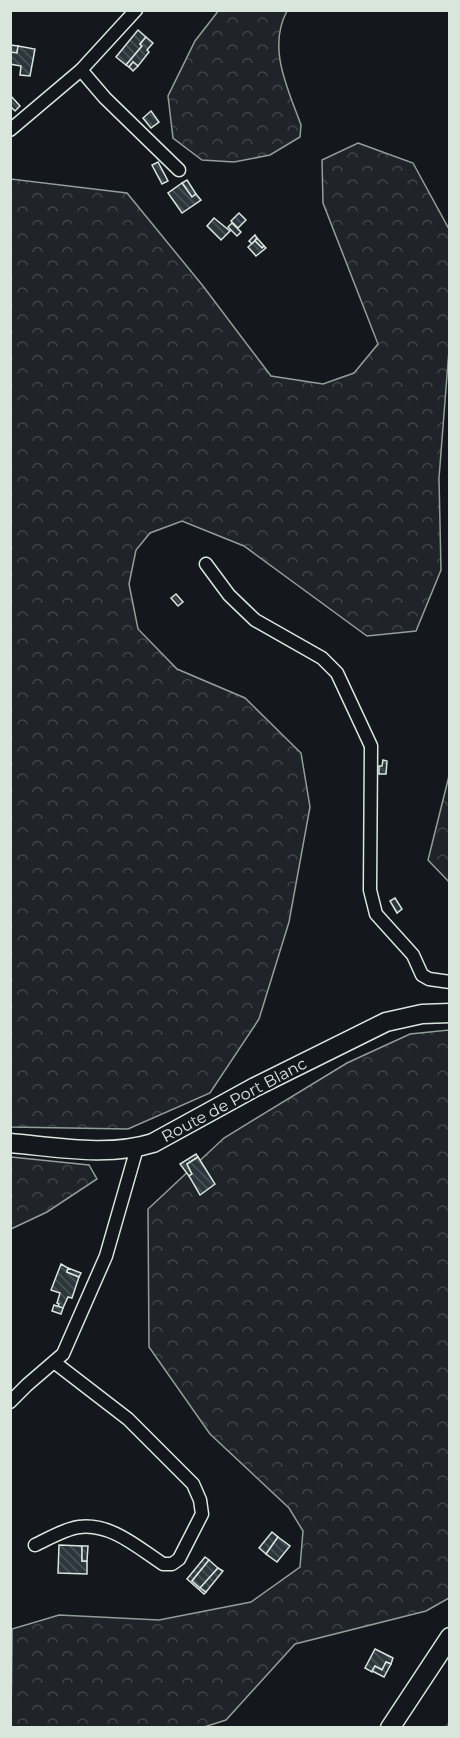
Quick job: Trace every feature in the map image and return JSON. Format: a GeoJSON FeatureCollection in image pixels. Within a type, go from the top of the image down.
{"type":"FeatureCollection","features":[{"type":"Feature","properties":{"kind":"street"},"geometry":{"type":"LineString","coordinates":[[10,130],[81,70],[136,10]]}},
{"type":"Feature","properties":{"kind":"street"},"geometry":{"type":"LineString","coordinates":[[81,70],[105,98],[179,170]]}},
{"type":"Feature","properties":{"kind":"street"},"geometry":{"type":"LineString","coordinates":[[206,564],[229,595],[255,620],[322,658],[337,674],[371,746],[370,890],[376,914],[413,955],[422,975],[429,979],[450,982]]}},
{"type":"Feature","properties":{"kind":"street","name":"Route de Port Blanc"},"geometry":{"type":"LineString","coordinates":[[10,1143],[99,1150],[137,1148],[153,1143],[255,1087],[386,1022],[422,1014],[450,1013]]}},
{"type":"Feature","properties":{"kind":"street"},"geometry":{"type":"LineString","coordinates":[[10,1402],[63,1354],[106,1256],[137,1148]]}},
{"type":"Feature","properties":{"kind":"street"},"geometry":{"type":"LineString","coordinates":[[35,1545],[77,1527],[98,1527],[109,1529],[163,1564],[172,1564],[179,1559],[202,1514],[200,1500],[193,1484],[128,1419],[54,1362]]}},
{"type":"Feature","properties":{"kind":"street"},"geometry":{"type":"LineString","coordinates":[[390,1728],[450,1637]]}},
{"type":"Feature","properties":{"kind":"green space"},"geometry":{"type":"Polygon","coordinates":[[[219,10],[287,11],[281,25],[279,54],[286,83],[301,125],[300,137],[270,155],[234,162],[202,160],[173,138],[168,96],[195,41],[219,10]]]}},
{"type":"Feature","properties":{"kind":"green space"},"geometry":{"type":"Polygon","coordinates":[[[358,143],[413,163],[450,231],[449,350],[439,478],[441,570],[416,631],[367,636],[244,546],[182,521],[150,533],[136,550],[129,584],[138,629],[177,669],[245,698],[301,753],[310,807],[289,922],[259,1019],[210,1093],[128,1129],[11,1127],[11,179],[127,193],[203,286],[271,376],[323,384],[354,373],[378,344],[323,203],[322,160],[358,143]]]}},
{"type":"Feature","properties":{"kind":"green space"},"geometry":{"type":"Polygon","coordinates":[[[449,776],[449,882],[428,860],[449,776]]]}},
{"type":"Feature","properties":{"kind":"green space"},"geometry":{"type":"Polygon","coordinates":[[[449,1030],[449,1598],[426,1611],[295,1644],[226,1720],[201,1728],[11,1728],[12,1629],[59,1615],[159,1620],[251,1602],[300,1567],[303,1531],[289,1508],[210,1434],[149,1347],[148,1209],[224,1138],[347,1063],[410,1034],[449,1030]]]}},
{"type":"Feature","properties":{"kind":"green space"},"geometry":{"type":"Polygon","coordinates":[[[11,1157],[89,1165],[97,1179],[47,1212],[11,1229],[11,1157]]]}},
{"type":"Feature","properties":{"kind":"building"},"geometry":{"type":"Polygon","coordinates":[[[138,30],[146,37],[140,44],[142,46],[126,65],[116,57],[138,30]]]}},
{"type":"Feature","properties":{"kind":"building"},"geometry":{"type":"Polygon","coordinates":[[[146,37],[153,43],[147,50],[149,52],[138,66],[133,62],[129,67],[126,65],[142,46],[140,44],[146,37]]]}},
{"type":"Feature","properties":{"kind":"building"},"geometry":{"type":"Polygon","coordinates":[[[10,45],[18,46],[17,53],[10,52],[10,45]]]}},
{"type":"Feature","properties":{"kind":"building"},"geometry":{"type":"Polygon","coordinates":[[[18,46],[35,49],[30,76],[20,75],[21,66],[10,64],[10,52],[17,53],[18,46]]]}},
{"type":"Feature","properties":{"kind":"building"},"geometry":{"type":"Polygon","coordinates":[[[133,62],[138,66],[133,71],[129,67],[133,62]]]}},
{"type":"Feature","properties":{"kind":"building"},"geometry":{"type":"Polygon","coordinates":[[[10,95],[20,106],[15,111],[10,106],[10,95]]]}},
{"type":"Feature","properties":{"kind":"building"},"geometry":{"type":"Polygon","coordinates":[[[151,111],[159,122],[151,128],[143,118],[151,111]]]}},
{"type":"Feature","properties":{"kind":"building"},"geometry":{"type":"Polygon","coordinates":[[[158,162],[168,181],[162,184],[152,165],[158,162]]]}},
{"type":"Feature","properties":{"kind":"building"},"geometry":{"type":"Polygon","coordinates":[[[187,180],[196,194],[192,197],[182,183],[187,180]]]}},
{"type":"Feature","properties":{"kind":"building"},"geometry":{"type":"Polygon","coordinates":[[[182,183],[192,197],[196,194],[201,200],[182,213],[168,193],[182,183]]]}},
{"type":"Feature","properties":{"kind":"building"},"geometry":{"type":"Polygon","coordinates":[[[239,213],[246,220],[238,228],[231,221],[239,213]]]}},
{"type":"Feature","properties":{"kind":"building"},"geometry":{"type":"Polygon","coordinates":[[[214,218],[230,231],[221,240],[207,226],[214,218]]]}},
{"type":"Feature","properties":{"kind":"building"},"geometry":{"type":"Polygon","coordinates":[[[232,223],[241,232],[237,236],[228,227],[232,223]]]}},
{"type":"Feature","properties":{"kind":"building"},"geometry":{"type":"Polygon","coordinates":[[[255,235],[257,238],[252,244],[249,241],[255,235]]]}},
{"type":"Feature","properties":{"kind":"building"},"geometry":{"type":"Polygon","coordinates":[[[257,238],[264,246],[262,248],[255,241],[257,238]]]}},
{"type":"Feature","properties":{"kind":"building"},"geometry":{"type":"Polygon","coordinates":[[[255,241],[262,248],[264,246],[266,248],[256,256],[248,247],[255,241]]]}},
{"type":"Feature","properties":{"kind":"building"},"geometry":{"type":"Polygon","coordinates":[[[176,594],[183,602],[178,606],[171,598],[176,594]]]}},
{"type":"Feature","properties":{"kind":"building"},"geometry":{"type":"Polygon","coordinates":[[[383,760],[387,761],[386,774],[379,774],[379,766],[382,766],[383,760]]]}},
{"type":"Feature","properties":{"kind":"building"},"geometry":{"type":"Polygon","coordinates":[[[395,898],[402,909],[397,913],[390,901],[395,898]]]}},
{"type":"Feature","properties":{"kind":"building"},"geometry":{"type":"Polygon","coordinates":[[[196,1154],[198,1157],[187,1164],[192,1174],[189,1176],[180,1164],[196,1154]]]}},
{"type":"Feature","properties":{"kind":"building"},"geometry":{"type":"Polygon","coordinates":[[[198,1157],[215,1184],[200,1195],[189,1176],[192,1174],[187,1164],[198,1157]]]}},
{"type":"Feature","properties":{"kind":"building"},"geometry":{"type":"Polygon","coordinates":[[[61,1264],[68,1268],[67,1272],[79,1277],[72,1298],[68,1297],[63,1308],[58,1307],[57,1303],[60,1293],[51,1290],[61,1264]]]}},
{"type":"Feature","properties":{"kind":"building"},"geometry":{"type":"Polygon","coordinates":[[[68,1268],[81,1273],[79,1277],[67,1272],[68,1268]]]}},
{"type":"Feature","properties":{"kind":"building"},"geometry":{"type":"Polygon","coordinates":[[[54,1305],[63,1308],[61,1314],[52,1311],[54,1305]]]}},
{"type":"Feature","properties":{"kind":"building"},"geometry":{"type":"Polygon","coordinates":[[[272,1532],[278,1537],[266,1554],[259,1548],[272,1532]]]}},
{"type":"Feature","properties":{"kind":"building"},"geometry":{"type":"Polygon","coordinates":[[[278,1537],[290,1546],[277,1562],[266,1554],[278,1537]]]}},
{"type":"Feature","properties":{"kind":"building"},"geometry":{"type":"Polygon","coordinates":[[[59,1545],[82,1546],[82,1561],[87,1561],[87,1574],[58,1573],[59,1545]]]}},
{"type":"Feature","properties":{"kind":"building"},"geometry":{"type":"Polygon","coordinates":[[[82,1546],[88,1546],[87,1561],[82,1561],[82,1546]]]}},
{"type":"Feature","properties":{"kind":"building"},"geometry":{"type":"Polygon","coordinates":[[[205,1557],[209,1560],[192,1581],[206,1592],[204,1594],[187,1579],[205,1557]]]}},
{"type":"Feature","properties":{"kind":"building"},"geometry":{"type":"Polygon","coordinates":[[[209,1560],[218,1568],[200,1588],[192,1581],[209,1560]]]}},
{"type":"Feature","properties":{"kind":"building"},"geometry":{"type":"Polygon","coordinates":[[[218,1568],[223,1571],[206,1592],[200,1588],[218,1568]]]}},
{"type":"Feature","properties":{"kind":"building"},"geometry":{"type":"Polygon","coordinates":[[[375,1649],[393,1658],[391,1664],[386,1662],[382,1670],[375,1666],[372,1672],[365,1668],[375,1649]]]}},
{"type":"Feature","properties":{"kind":"building"},"geometry":{"type":"Polygon","coordinates":[[[386,1662],[391,1664],[384,1677],[372,1671],[375,1666],[382,1670],[386,1662]]]}},
{"type":"Feature","properties":{"kind":"waterway"},"geometry":{"type":"LineString","coordinates":[[446,1728],[450,1723]]}}]}
